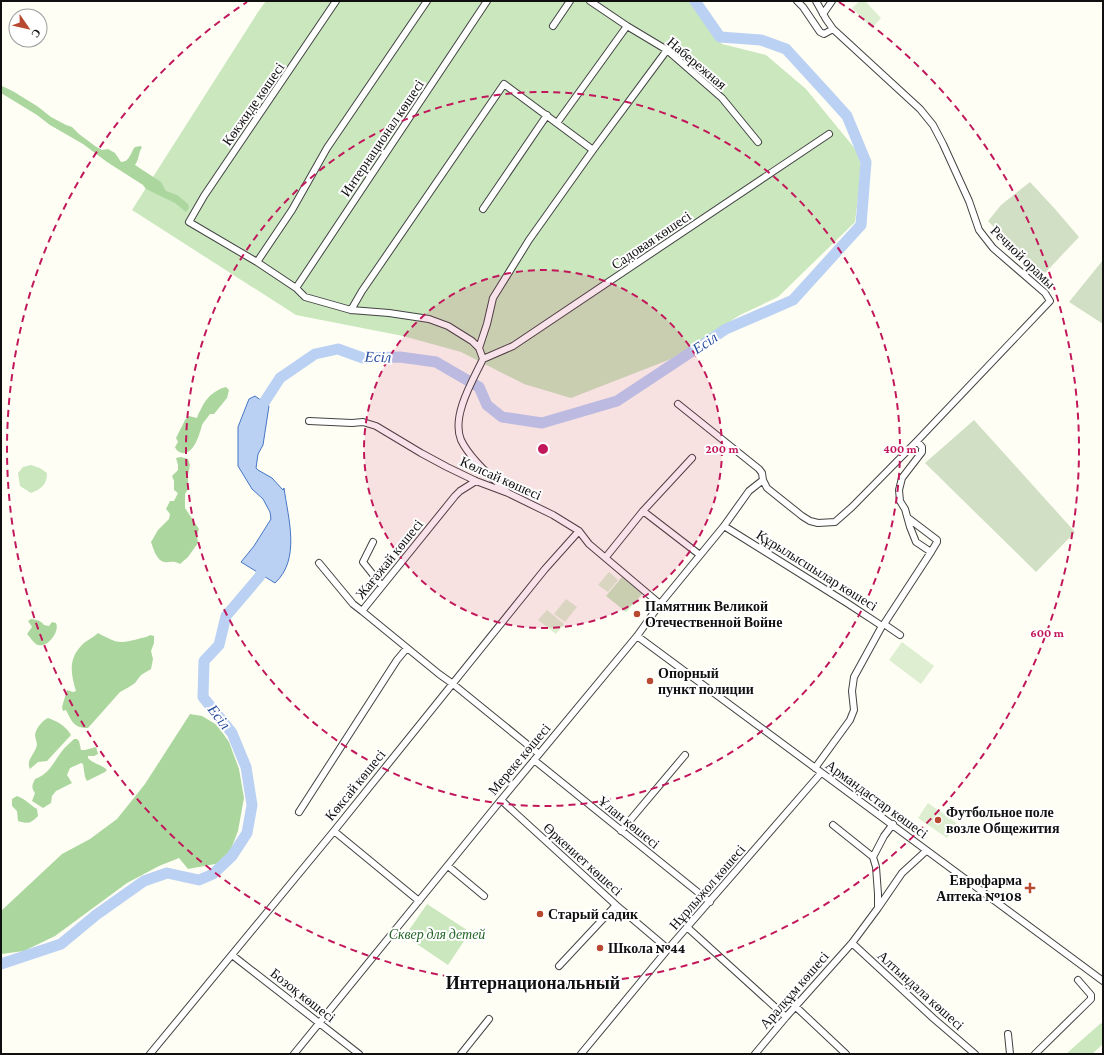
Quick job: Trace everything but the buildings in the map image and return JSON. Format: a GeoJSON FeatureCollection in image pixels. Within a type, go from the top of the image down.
{"type":"FeatureCollection","features":[{"type":"Feature","properties":{"kind":"street","name":"Көкжиде көшесі"},"geometry":{"type":"LineString","coordinates":[[257,262],[189,222],[204,196],[336,1]]}},
{"type":"Feature","properties":{"kind":"street"},"geometry":{"type":"LineString","coordinates":[[426,1],[327,148],[292,210],[257,262],[296,288],[305,297],[352,310],[389,313],[429,319],[448,326],[472,341],[479,348],[483,359],[466,394],[462,408],[458,425],[461,439],[473,457],[508,493]]}},
{"type":"Feature","properties":{"kind":"street","name":"Интернационал көшесі"},"geometry":{"type":"LineString","coordinates":[[296,288],[487,1]]}},
{"type":"Feature","properties":{"kind":"street"},"geometry":{"type":"LineString","coordinates":[[553,26],[570,1]]}},
{"type":"Feature","properties":{"kind":"street","name":"Набережная"},"geometry":{"type":"LineString","coordinates":[[590,1],[627,26],[667,50],[722,98],[758,142]]}},
{"type":"Feature","properties":{"kind":"street"},"geometry":{"type":"LineString","coordinates":[[797,1],[803,7],[820,32],[824,34],[833,28]]}},
{"type":"Feature","properties":{"kind":"street","name":"Речной орамы"},"geometry":{"type":"LineString","coordinates":[[678,404],[759,469],[762,473],[763,480],[767,488],[802,516],[810,521],[818,523],[835,522],[852,507],[917,441],[1050,301],[1045,293],[993,248],[979,230],[969,200],[933,125],[920,109],[833,28],[816,1]]}},
{"type":"Feature","properties":{"kind":"street"},"geometry":{"type":"LineString","coordinates":[[823,14],[832,1]]}},
{"type":"Feature","properties":{"kind":"street"},"geometry":{"type":"LineString","coordinates":[[557,123],[627,26]]}},
{"type":"Feature","properties":{"kind":"street"},"geometry":{"type":"LineString","coordinates":[[479,348],[487,324],[493,298],[529,240],[667,50]]}},
{"type":"Feature","properties":{"kind":"street"},"geometry":{"type":"LineString","coordinates":[[352,310],[362,291],[504,84],[593,150]]}},
{"type":"Feature","properties":{"kind":"street"},"geometry":{"type":"LineString","coordinates":[[483,209],[547,115]]}},
{"type":"Feature","properties":{"kind":"street","name":"Садовая көшесі"},"geometry":{"type":"LineString","coordinates":[[483,359],[513,346],[829,134]]}},
{"type":"Feature","properties":{"kind":"street","name":"Көлсай көшесі"},"geometry":{"type":"LineString","coordinates":[[309,421],[352,423],[364,422],[376,426],[421,453],[476,481],[508,493],[553,515],[579,531],[589,544],[660,604]]}},
{"type":"Feature","properties":{"kind":"street"},"geometry":{"type":"LineString","coordinates":[[917,441],[922,447],[922,452],[902,478],[899,490],[900,501],[905,509],[916,542],[931,552]]}},
{"type":"Feature","properties":{"kind":"street"},"geometry":{"type":"LineString","coordinates":[[606,557],[643,511],[692,458]]}},
{"type":"Feature","properties":{"kind":"street","name":"Мереке көшесі"},"geometry":{"type":"LineString","coordinates":[[294,1054],[637,636],[660,604],[724,526],[749,491],[763,480]]}},
{"type":"Feature","properties":{"kind":"street","name":"Жағажай көшесі"},"geometry":{"type":"LineString","coordinates":[[453,684],[362,611],[455,496],[476,481]]}},
{"type":"Feature","properties":{"kind":"street"},"geometry":{"type":"LineString","coordinates":[[643,511],[700,555]]}},
{"type":"Feature","properties":{"kind":"street"},"geometry":{"type":"LineString","coordinates":[[900,634],[883,625],[938,542],[908,518]]}},
{"type":"Feature","properties":{"kind":"street","name":"Құрылысшылар көшесі"},"geometry":{"type":"LineString","coordinates":[[724,526],[883,625],[854,678],[852,691],[854,710],[850,720],[815,768]]}},
{"type":"Feature","properties":{"kind":"street","name":"Көксай көшесі"},"geometry":{"type":"LineString","coordinates":[[150,1054],[334,831],[545,569],[579,531]]}},
{"type":"Feature","properties":{"kind":"street"},"geometry":{"type":"LineString","coordinates":[[373,542],[363,562],[382,586]]}},
{"type":"Feature","properties":{"kind":"street"},"geometry":{"type":"LineString","coordinates":[[320,563],[353,604],[362,611]]}},
{"type":"Feature","properties":{"kind":"street","name":"Армандастар көшесі"},"geometry":{"type":"LineString","coordinates":[[637,636],[821,773],[893,824],[926,851],[1103,981]]}},
{"type":"Feature","properties":{"kind":"street"},"geometry":{"type":"LineString","coordinates":[[299,812],[397,660],[407,648]]}},
{"type":"Feature","properties":{"kind":"street"},"geometry":{"type":"LineString","coordinates":[[453,684],[539,754]]}},
{"type":"Feature","properties":{"kind":"street"},"geometry":{"type":"LineString","coordinates":[[621,831],[685,755]]}},
{"type":"Feature","properties":{"kind":"street","name":"Ұлан көшесі"},"geometry":{"type":"LineString","coordinates":[[534,760],[710,902]]}},
{"type":"Feature","properties":{"kind":"street","name":"Нұрлыжол көшесі"},"geometry":{"type":"LineString","coordinates":[[581,1054],[668,949],[688,928],[821,773]]}},
{"type":"Feature","properties":{"kind":"street","name":"Өркениет көшесі"},"geometry":{"type":"LineString","coordinates":[[501,800],[616,905],[668,949]]}},
{"type":"Feature","properties":{"kind":"street"},"geometry":{"type":"LineString","coordinates":[[833,824],[873,857],[876,867],[878,908]]}},
{"type":"Feature","properties":{"kind":"street"},"geometry":{"type":"LineString","coordinates":[[873,857],[884,836],[893,824]]}},
{"type":"Feature","properties":{"kind":"street"},"geometry":{"type":"LineString","coordinates":[[334,831],[419,901]]}},
{"type":"Feature","properties":{"kind":"street","name":"Аралқұм көшесі"},"geometry":{"type":"LineString","coordinates":[[755,1054],[852,942],[902,873],[926,851]]}},
{"type":"Feature","properties":{"kind":"street"},"geometry":{"type":"LineString","coordinates":[[448,866],[484,896]]}},
{"type":"Feature","properties":{"kind":"street"},"geometry":{"type":"LineString","coordinates":[[558,966],[616,905]]}},
{"type":"Feature","properties":{"kind":"street"},"geometry":{"type":"LineString","coordinates":[[688,928],[786,1017]]}},
{"type":"Feature","properties":{"kind":"street","name":"Алтындала көшесі"},"geometry":{"type":"LineString","coordinates":[[852,942],[933,1018],[975,1054]]}},
{"type":"Feature","properties":{"kind":"street","name":"Бозоқ көшесі"},"geometry":{"type":"LineString","coordinates":[[232,955],[358,1054]]}},
{"type":"Feature","properties":{"kind":"street"},"geometry":{"type":"LineString","coordinates":[[1035,1054],[1091,999],[1091,995],[1078,980]]}},
{"type":"Feature","properties":{"kind":"street"},"geometry":{"type":"LineString","coordinates":[[795,1006],[846,1054]]}},
{"type":"Feature","properties":{"kind":"street"},"geometry":{"type":"LineString","coordinates":[[461,1054],[489,1019]]}},
{"type":"Feature","properties":{"kind":"street"},"geometry":{"type":"LineString","coordinates":[[1008,1034],[1010,1054]]}},
{"type":"Feature","properties":{"kind":"green space"},"geometry":{"type":"Polygon","coordinates":[[[266,1],[692,1],[722,44],[766,55],[806,89],[861,156],[855,222],[778,297],[740,315],[671,359],[571,398],[524,384],[461,352],[403,336],[296,315],[132,210],[266,1]]]}},
{"type":"Feature","properties":{"kind":"green space"},"geometry":{"type":"Polygon","coordinates":[[[860,1],[865,1],[881,18],[872,28],[852,8],[860,1]]]}},
{"type":"Feature","properties":{"kind":"green space"},"geometry":{"type":"Polygon","coordinates":[[[1,86],[37,106],[51,117],[72,127],[95,146],[102,150],[108,149],[115,153],[121,162],[128,159],[135,147],[142,147],[135,165],[161,182],[166,191],[177,195],[188,204],[189,208],[186,212],[175,203],[146,189],[143,185],[107,162],[83,144],[50,125],[37,115],[1,93],[1,86]]]}},
{"type":"Feature","properties":{"kind":"green space"},"geometry":{"type":"Polygon","coordinates":[[[1030,182],[1079,237],[1045,273],[1017,252],[988,221],[1001,205],[1030,182]]]}},
{"type":"Feature","properties":{"kind":"green space"},"geometry":{"type":"Polygon","coordinates":[[[1103,260],[1103,324],[1069,302],[1103,260]]]}},
{"type":"Feature","properties":{"kind":"green space"},"geometry":{"type":"Polygon","coordinates":[[[226,387],[229,390],[227,398],[214,414],[210,414],[204,422],[196,443],[190,451],[182,453],[178,451],[175,447],[178,442],[176,438],[185,420],[189,416],[197,418],[208,398],[214,392],[226,387]]]}},
{"type":"Feature","properties":{"kind":"green space"},"geometry":{"type":"Polygon","coordinates":[[[974,420],[1075,532],[1036,572],[925,463],[974,420]]]}},
{"type":"Feature","properties":{"kind":"green space"},"geometry":{"type":"Polygon","coordinates":[[[181,457],[188,459],[190,465],[188,489],[185,494],[185,508],[199,529],[197,535],[198,543],[188,557],[180,564],[175,562],[164,562],[159,559],[151,542],[158,530],[169,519],[170,514],[166,509],[170,501],[174,501],[178,493],[174,490],[174,481],[172,476],[178,470],[176,458],[181,457]]]}},
{"type":"Feature","properties":{"kind":"green space"},"geometry":{"type":"Polygon","coordinates":[[[31,465],[40,468],[47,473],[47,477],[43,486],[31,493],[20,486],[18,473],[23,467],[31,465]]]}},
{"type":"Feature","properties":{"kind":"green space"},"geometry":{"type":"Polygon","coordinates":[[[609,572],[618,580],[608,592],[598,585],[609,572]]]}},
{"type":"Feature","properties":{"kind":"green space"},"geometry":{"type":"Polygon","coordinates":[[[622,577],[642,594],[626,612],[606,596],[622,577]]]}},
{"type":"Feature","properties":{"kind":"green space"},"geometry":{"type":"Polygon","coordinates":[[[566,599],[577,607],[565,622],[554,614],[566,599]]]}},
{"type":"Feature","properties":{"kind":"green space"},"geometry":{"type":"Polygon","coordinates":[[[547,610],[564,624],[556,634],[538,620],[547,610]]]}},
{"type":"Feature","properties":{"kind":"green space"},"geometry":{"type":"Polygon","coordinates":[[[31,619],[38,620],[44,625],[49,626],[52,622],[56,623],[57,626],[55,634],[46,644],[38,645],[27,634],[32,627],[28,621],[31,619]]]}},
{"type":"Feature","properties":{"kind":"green space"},"geometry":{"type":"Polygon","coordinates":[[[98,633],[118,642],[126,642],[150,635],[154,636],[154,643],[151,651],[153,659],[151,669],[141,675],[135,683],[120,692],[88,728],[83,728],[74,724],[66,710],[63,711],[62,707],[67,690],[73,692],[76,691],[72,673],[72,662],[74,657],[83,644],[98,633]]]}},
{"type":"Feature","properties":{"kind":"green space"},"geometry":{"type":"Polygon","coordinates":[[[902,642],[934,666],[921,684],[889,660],[902,642]]]}},
{"type":"Feature","properties":{"kind":"green space"},"geometry":{"type":"Polygon","coordinates":[[[190,714],[202,716],[217,725],[229,742],[239,769],[244,798],[238,831],[226,862],[188,869],[179,858],[159,866],[127,883],[55,936],[24,951],[1,954],[1,911],[62,854],[90,839],[117,819],[145,784],[190,714]]]}},
{"type":"Feature","properties":{"kind":"green space"},"geometry":{"type":"Polygon","coordinates":[[[48,718],[61,724],[71,735],[47,761],[38,762],[30,769],[29,761],[37,745],[35,736],[36,731],[41,723],[48,718]]]}},
{"type":"Feature","properties":{"kind":"green space"},"geometry":{"type":"Polygon","coordinates":[[[74,739],[79,741],[81,750],[96,747],[98,754],[88,756],[88,758],[92,762],[107,770],[87,781],[83,764],[81,763],[70,768],[67,775],[72,783],[56,791],[52,796],[51,803],[43,808],[32,801],[35,793],[32,788],[34,781],[48,771],[63,750],[74,739]]]}},
{"type":"Feature","properties":{"kind":"green space"},"geometry":{"type":"Polygon","coordinates":[[[17,796],[37,809],[38,816],[33,821],[27,823],[18,821],[17,811],[12,806],[12,799],[17,796]]]}},
{"type":"Feature","properties":{"kind":"green space","name":"Футбольное поле возле Общежития"},"geometry":{"type":"Polygon","coordinates":[[[928,803],[957,823],[947,838],[918,818],[928,803]]]}},
{"type":"Feature","properties":{"kind":"green space","name":"Сквер для детей"},"geometry":{"type":"Polygon","coordinates":[[[427,904],[470,932],[448,965],[405,936],[427,904]]]}},
{"type":"Feature","properties":{"kind":"green space"},"geometry":{"type":"Polygon","coordinates":[[[1101,1023],[1103,1025],[1103,1044],[1092,1054],[1066,1054],[1101,1023]]]}},
{"type":"Feature","properties":{"kind":"water"},"geometry":{"type":"Polygon","coordinates":[[[255,396],[269,406],[263,445],[258,454],[256,468],[272,478],[283,490],[284,488],[290,525],[291,538],[288,562],[283,573],[275,583],[241,562],[254,546],[271,519],[270,512],[263,499],[252,489],[238,466],[238,427],[249,399],[255,396]]]}},
{"type":"Feature","properties":{"kind":"waterway","name":"Есіл"},"geometry":{"type":"LineString","coordinates":[[256,415],[280,378],[315,354],[338,349],[363,358],[400,357],[436,362],[479,387],[487,405],[502,417],[542,423],[617,401],[726,329],[793,300],[861,225],[866,162],[847,116],[786,49],[761,40],[720,37],[695,1]]}},
{"type":"Feature","properties":{"kind":"waterway","name":"Есіл"},"geometry":{"type":"LineString","coordinates":[[1,964],[61,944],[96,915],[144,881],[167,873],[199,880],[213,874],[232,856],[247,833],[252,805],[246,767],[232,733],[203,697],[204,661],[219,645],[226,616],[260,576],[265,561]]}},
{"type":"Feature","properties":{"kind":"place","name":"Памятник Великой Отечественной Войне"},"geometry":{"type":"Point","coordinates":[637,614]}},
{"type":"Feature","properties":{"kind":"place","name":"Опорный пункт полиции"},"geometry":{"type":"Point","coordinates":[650,681]}},
{"type":"Feature","properties":{"kind":"place","name":"Футбольное поле возле Общежития"},"geometry":{"type":"Point","coordinates":[938,820]}},
{"type":"Feature","properties":{"kind":"place","name":"Еврофарма Аптека №108"},"geometry":{"type":"Point","coordinates":[1030,888]}},
{"type":"Feature","properties":{"kind":"place","name":"Старый садик"},"geometry":{"type":"Point","coordinates":[540,914]}},
{"type":"Feature","properties":{"kind":"place","name":"Школа №44"},"geometry":{"type":"Point","coordinates":[600,948]}},
{"type":"Feature","properties":{"kind":"district","name":"Интернациональный"},"geometry":{"type":"Point","coordinates":[533,983]}}]}
